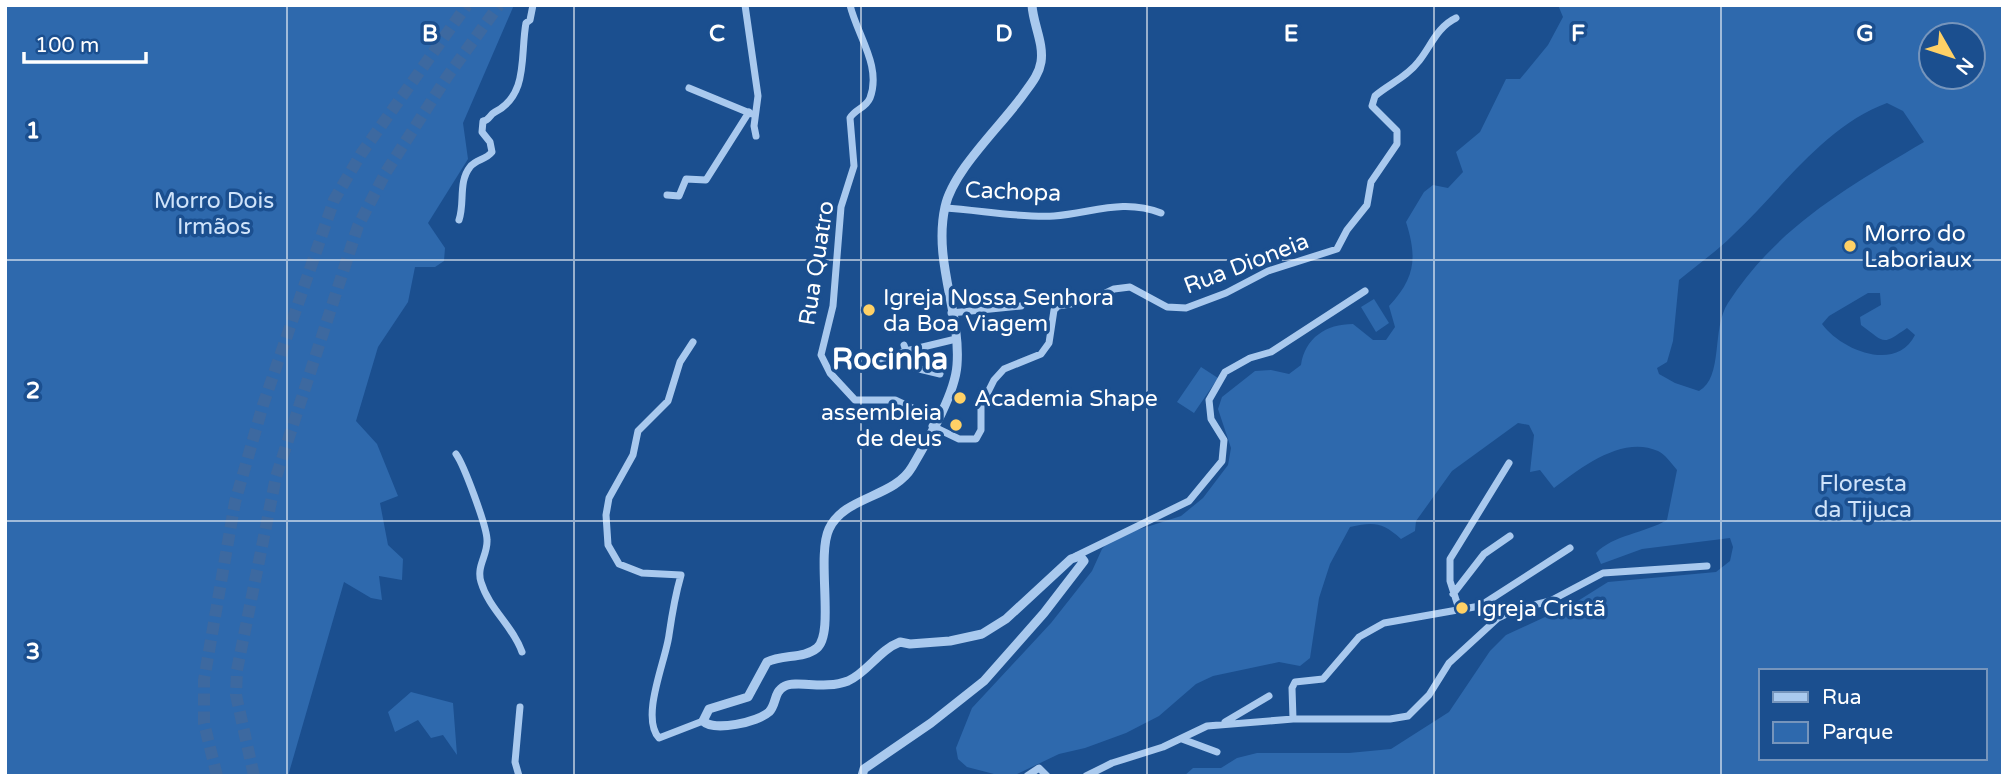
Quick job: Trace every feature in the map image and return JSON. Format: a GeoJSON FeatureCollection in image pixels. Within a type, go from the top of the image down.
{"type":"FeatureCollection","features":[{"type":"Feature","properties":{"kind":"street"},"geometry":{"type":"LineString","coordinates":[[459,220],[464,204],[466,173],[472,164],[492,152],[490,142],[482,132],[483,121],[508,105],[516,93],[523,60],[526,23],[530,19],[533,5]]}},
{"type":"Feature","properties":{"kind":"street"},"geometry":{"type":"LineString","coordinates":[[667,195],[679,196],[686,179],[706,180],[752,114],[758,96],[745,5]]}},
{"type":"Feature","properties":{"kind":"street","name":"Rua Quatro"},"geometry":{"type":"LineString","coordinates":[[850,5],[869,55],[871,89],[869,101],[855,111],[849,122],[854,166],[841,207],[833,306],[821,355],[830,373],[855,400],[895,400],[934,423]]}},
{"type":"Feature","properties":{"kind":"street"},"geometry":{"type":"LineString","coordinates":[[693,342],[680,362],[666,404],[639,431],[632,457],[609,498],[606,514],[608,545],[619,564],[642,573],[681,575],[670,613],[669,637],[657,686],[654,728],[659,738],[703,721],[709,709],[748,697],[767,662],[811,652],[821,643],[826,628],[823,606],[824,550],[829,530],[844,513],[903,478],[934,423],[957,369],[956,339],[944,254],[945,208],[967,167],[1014,108],[1040,68],[1042,51],[1032,5]]}},
{"type":"Feature","properties":{"kind":"street","name":"Rua Dioneia"},"geometry":{"type":"LineString","coordinates":[[934,423],[959,439],[976,439],[981,430],[981,406],[993,380],[1004,369],[1041,355],[1049,342],[1054,310],[1058,306],[1089,301],[1114,289],[1130,287],[1167,307],[1185,308],[1226,293],[1268,271],[1337,249],[1346,230],[1365,210],[1371,182],[1397,144],[1397,131],[1372,106],[1374,96],[1398,82],[1419,62],[1444,26],[1456,18]]}},
{"type":"Feature","properties":{"kind":"street"},"geometry":{"type":"LineString","coordinates":[[689,88],[752,114]]}},
{"type":"Feature","properties":{"kind":"street"},"geometry":{"type":"LineString","coordinates":[[752,114],[756,136]]}},
{"type":"Feature","properties":{"kind":"street","name":"Cachopa"},"geometry":{"type":"LineString","coordinates":[[945,208],[1054,216],[1094,208],[1136,206],[1161,213]]}},
{"type":"Feature","properties":{"kind":"street"},"geometry":{"type":"LineString","coordinates":[[703,721],[709,726],[725,726],[761,716],[771,709],[776,693],[790,684],[825,687],[851,680],[886,649],[900,642],[910,645],[982,634],[1006,619],[1076,556],[1189,501],[1222,461],[1224,440],[1211,419],[1209,400],[1225,372],[1250,358],[1271,352],[1365,291]]}},
{"type":"Feature","properties":{"kind":"street"},"geometry":{"type":"LineString","coordinates":[[951,313],[1021,306]]}},
{"type":"Feature","properties":{"kind":"street"},"geometry":{"type":"LineString","coordinates":[[873,363],[905,348],[956,339]]}},
{"type":"Feature","properties":{"kind":"street"},"geometry":{"type":"LineString","coordinates":[[905,348],[911,367],[940,374]]}},
{"type":"Feature","properties":{"kind":"street"},"geometry":{"type":"LineString","coordinates":[[456,454],[487,539],[480,566],[482,586],[514,633],[522,652]]}},
{"type":"Feature","properties":{"kind":"street"},"geometry":{"type":"LineString","coordinates":[[1459,609],[1453,594],[1450,559],[1509,463]]}},
{"type":"Feature","properties":{"kind":"street"},"geometry":{"type":"LineString","coordinates":[[1453,594],[1485,554],[1510,536]]}},
{"type":"Feature","properties":{"kind":"street"},"geometry":{"type":"LineString","coordinates":[[1293,719],[1292,688],[1295,682],[1323,679],[1369,629],[1384,623],[1480,606],[1570,548]]}},
{"type":"Feature","properties":{"kind":"street"},"geometry":{"type":"LineString","coordinates":[[862,776],[864,769],[957,704],[1000,665],[1077,574],[1084,561],[1076,556]]}},
{"type":"Feature","properties":{"kind":"street"},"geometry":{"type":"LineString","coordinates":[[1086,776],[1112,763],[1182,739],[1199,728],[1293,719],[1376,719],[1408,716],[1430,695],[1448,663],[1498,618],[1517,609],[1550,601],[1603,573],[1707,566]]}},
{"type":"Feature","properties":{"kind":"street"},"geometry":{"type":"LineString","coordinates":[[1480,606],[1498,618]]}},
{"type":"Feature","properties":{"kind":"street"},"geometry":{"type":"LineString","coordinates":[[1221,724],[1269,696]]}},
{"type":"Feature","properties":{"kind":"street"},"geometry":{"type":"LineString","coordinates":[[519,776],[515,762],[520,707]]}},
{"type":"Feature","properties":{"kind":"street"},"geometry":{"type":"LineString","coordinates":[[1182,739],[1217,752]]}},
{"type":"Feature","properties":{"kind":"street"},"geometry":{"type":"LineString","coordinates":[[1027,776],[1040,768],[1047,776]]}},
{"type":"Feature","properties":{"kind":"green space","name":"Morro Dois Irmãos"},"geometry":{"type":"Polygon","coordinates":[[[5,5],[514,5],[463,123],[468,159],[428,223],[445,248],[444,261],[435,267],[415,267],[408,302],[378,347],[356,421],[377,444],[398,496],[380,503],[388,545],[403,559],[402,580],[379,576],[382,600],[371,598],[344,582],[288,776],[5,776],[5,5]]]}},
{"type":"Feature","properties":{"kind":"green space","name":"Floresta da Tijuca"},"geometry":{"type":"Polygon","coordinates":[[[1558,5],[2003,5],[2003,776],[1184,776],[1193,768],[1221,768],[1237,758],[1257,753],[1349,753],[1391,749],[1449,712],[1490,651],[1506,635],[1573,604],[1608,582],[1716,572],[1730,561],[1733,547],[1730,538],[1642,549],[1601,564],[1596,553],[1603,547],[1667,520],[1677,470],[1658,451],[1631,447],[1603,456],[1554,488],[1540,470],[1530,472],[1534,435],[1529,425],[1518,423],[1452,471],[1416,521],[1415,531],[1401,539],[1383,526],[1365,524],[1350,527],[1330,564],[1319,598],[1310,658],[1300,666],[1279,662],[1213,676],[1196,684],[1159,716],[1126,733],[1059,754],[1013,776],[967,767],[958,759],[956,748],[972,708],[1051,623],[1092,571],[1102,549],[1112,538],[1181,516],[1203,498],[1228,465],[1231,448],[1218,409],[1222,397],[1255,371],[1271,370],[1289,374],[1301,365],[1303,355],[1312,340],[1318,334],[1334,327],[1353,324],[1373,340],[1386,340],[1395,327],[1389,306],[1405,286],[1412,266],[1412,246],[1406,222],[1424,192],[1433,185],[1448,188],[1463,172],[1456,152],[1480,132],[1506,79],[1520,79],[1548,45],[1563,17],[1558,5]],[[1887,103],[1864,113],[1843,127],[1804,161],[1727,241],[1679,280],[1673,341],[1667,362],[1657,368],[1659,374],[1699,391],[1707,384],[1715,364],[1723,314],[1747,276],[1769,252],[1816,211],[1868,175],[1924,142],[1903,111],[1887,103]],[[1868,293],[1829,316],[1822,324],[1842,342],[1855,349],[1868,354],[1895,353],[1906,347],[1915,335],[1907,328],[1884,340],[1861,325],[1860,317],[1881,305],[1880,293],[1868,293]]]}},
{"type":"Feature","properties":{"kind":"green space"},"geometry":{"type":"Polygon","coordinates":[[[1374,299],[1389,323],[1376,332],[1361,307],[1374,299]]]}},
{"type":"Feature","properties":{"kind":"green space"},"geometry":{"type":"Polygon","coordinates":[[[1201,367],[1218,378],[1194,413],[1177,402],[1201,367]]]}},
{"type":"Feature","properties":{"kind":"green space"},"geometry":{"type":"Polygon","coordinates":[[[411,692],[453,703],[457,755],[443,735],[431,738],[418,720],[395,732],[388,712],[411,692]]]}},
{"type":"Feature","properties":{"kind":"tunnel"},"geometry":{"type":"LineString","coordinates":[[217,776],[204,723],[204,680],[235,502],[263,405],[334,200],[361,154],[467,5]]}},
{"type":"Feature","properties":{"kind":"tunnel"},"geometry":{"type":"LineString","coordinates":[[254,776],[236,695],[237,670],[276,477],[358,226],[386,172],[447,77],[499,5]]}},
{"type":"Feature","properties":{"kind":"place","name":"Morro do Laboriaux"},"geometry":{"type":"Point","coordinates":[1850,246]}},
{"type":"Feature","properties":{"kind":"place","name":"Igreja Nossa Senhora da Boa Viagem"},"geometry":{"type":"Point","coordinates":[869,310]}},
{"type":"Feature","properties":{"kind":"place","name":"Academia Shape"},"geometry":{"type":"Point","coordinates":[960,398]}},
{"type":"Feature","properties":{"kind":"place","name":"assembleia de deus"},"geometry":{"type":"Point","coordinates":[956,425]}},
{"type":"Feature","properties":{"kind":"place","name":"Igreja Cristã"},"geometry":{"type":"Point","coordinates":[1462,608]}},
{"type":"Feature","properties":{"kind":"district","name":"Rocinha"},"geometry":{"type":"Point","coordinates":[890,359]}}]}
